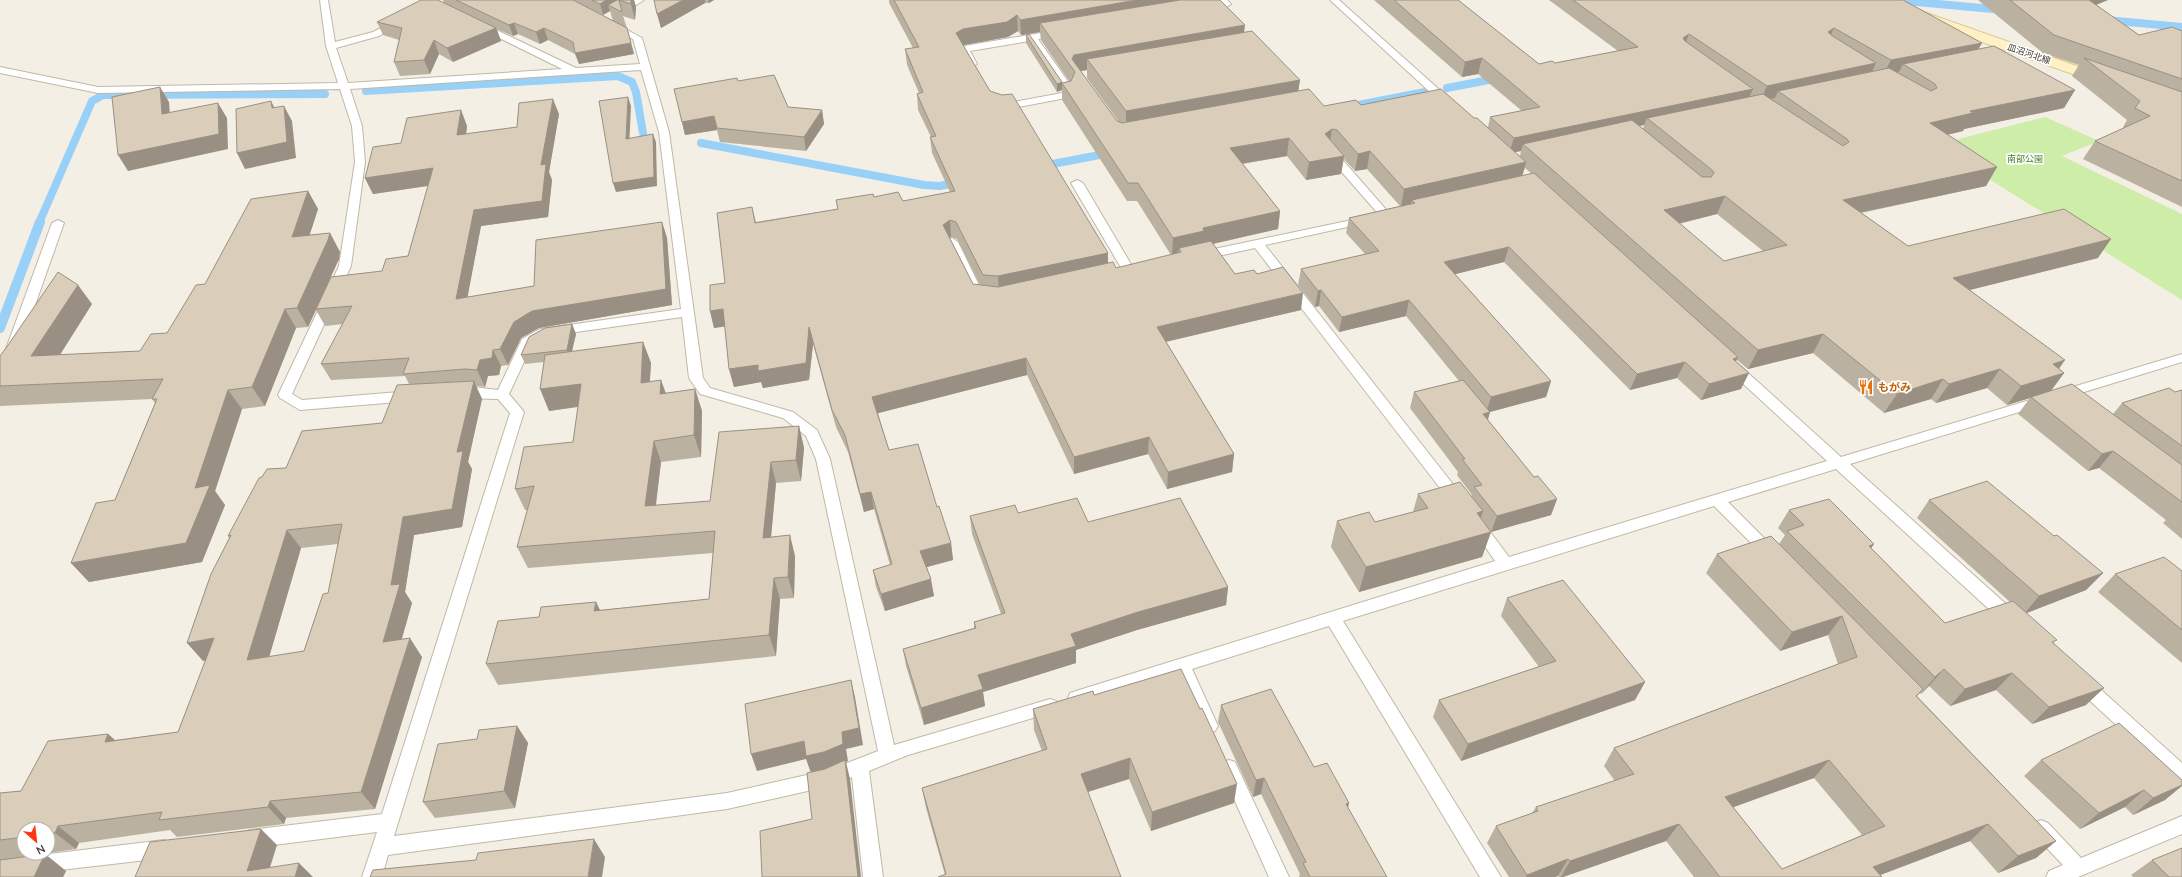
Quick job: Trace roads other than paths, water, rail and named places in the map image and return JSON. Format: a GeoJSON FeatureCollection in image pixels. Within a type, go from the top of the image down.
{"type":"FeatureCollection","features":[{"type":"Feature","properties":{"kind":"main road","name":"皿沼河北線"},"geometry":{"type":"LineString","coordinates":[[1876,0],[2115,84]]}},
{"type":"Feature","properties":{"kind":"lane"},"geometry":{"type":"LineString","coordinates":[[324,0],[331,46],[357,126],[360,162],[350,242],[345,266],[285,396],[300,405],[426,395]]}},
{"type":"Feature","properties":{"kind":"lane"},"geometry":{"type":"LineString","coordinates":[[640,0],[603,21],[637,38],[664,132],[696,378],[705,391],[788,415],[812,433],[823,459],[888,754]]}},
{"type":"Feature","properties":{"kind":"lane"},"geometry":{"type":"LineString","coordinates":[[1334,0],[1455,110]]}},
{"type":"Feature","properties":{"kind":"lane"},"geometry":{"type":"LineString","coordinates":[[1201,8],[1219,3],[1227,17]]}},
{"type":"Feature","properties":{"kind":"lane"},"geometry":{"type":"LineString","coordinates":[[331,46],[376,34],[404,19]]}},
{"type":"Feature","properties":{"kind":"lane"},"geometry":{"type":"LineString","coordinates":[[474,23],[573,71]]}},
{"type":"Feature","properties":{"kind":"lane"},"geometry":{"type":"LineString","coordinates":[[978,74],[964,49],[1070,31]]}},
{"type":"Feature","properties":{"kind":"lane"},"geometry":{"type":"LineString","coordinates":[[1032,37],[1069,90]]}},
{"type":"Feature","properties":{"kind":"lane"},"geometry":{"type":"LineString","coordinates":[[1998,56],[2021,51]]}},
{"type":"Feature","properties":{"kind":"lane"},"geometry":{"type":"LineString","coordinates":[[0,70],[98,90],[345,86],[645,67]]}},
{"type":"Feature","properties":{"kind":"lane"},"geometry":{"type":"LineString","coordinates":[[992,98],[996,104],[1003,107],[1066,95],[1069,90],[1081,88]]}},
{"type":"Feature","properties":{"kind":"lane"},"geometry":{"type":"LineString","coordinates":[[1190,258],[1389,214],[1329,151]]}},
{"type":"Feature","properties":{"kind":"lane"},"geometry":{"type":"LineString","coordinates":[[1077,183],[1128,271]]}},
{"type":"Feature","properties":{"kind":"lane"},"geometry":{"type":"LineString","coordinates":[[0,368],[9,358],[58,223]]}},
{"type":"Feature","properties":{"kind":"lane"},"geometry":{"type":"LineString","coordinates":[[952,242],[979,297]]}},
{"type":"Feature","properties":{"kind":"lane"},"geometry":{"type":"LineString","coordinates":[[1258,244],[1506,564]]}},
{"type":"Feature","properties":{"kind":"lane"},"geometry":{"type":"LineString","coordinates":[[1113,274],[1144,268]]}},
{"type":"Feature","properties":{"kind":"lane"},"geometry":{"type":"LineString","coordinates":[[502,395],[527,342],[545,332],[687,312]]}},
{"type":"Feature","properties":{"kind":"lane"},"geometry":{"type":"LineString","coordinates":[[1721,355],[2022,629]]}},
{"type":"Feature","properties":{"kind":"lane"},"geometry":{"type":"LineString","coordinates":[[381,847],[727,801],[830,778],[860,768],[888,754],[1182,666],[1506,564],[1839,463],[2068,399],[2182,358]]}},
{"type":"Feature","properties":{"kind":"lane"},"geometry":{"type":"LineString","coordinates":[[372,877],[517,412],[502,395],[473,392],[450,393]]}},
{"type":"Feature","properties":{"kind":"lane"},"geometry":{"type":"LineString","coordinates":[[1717,500],[1778,562]]}},
{"type":"Feature","properties":{"kind":"lane"},"geometry":{"type":"LineString","coordinates":[[1333,619],[1491,877]]}},
{"type":"Feature","properties":{"kind":"lane"},"geometry":{"type":"LineString","coordinates":[[1182,666],[1279,877]]}},
{"type":"Feature","properties":{"kind":"lane"},"geometry":{"type":"LineString","coordinates":[[2070,672],[2182,774]]}},
{"type":"Feature","properties":{"kind":"lane"},"geometry":{"type":"LineString","coordinates":[[860,768],[873,877]]}},
{"type":"Feature","properties":{"kind":"lane"},"geometry":{"type":"LineString","coordinates":[[2028,817],[2078,868]]}},
{"type":"Feature","properties":{"kind":"lane"},"geometry":{"type":"LineString","coordinates":[[230,841],[389,822]]}},
{"type":"Feature","properties":{"kind":"lane"},"geometry":{"type":"LineString","coordinates":[[2056,877],[2182,825]]}},
{"type":"Feature","properties":{"kind":"lane"},"geometry":{"type":"LineString","coordinates":[[0,869],[182,847]]}},
{"type":"Feature","properties":{"kind":"waterway"},"geometry":{"type":"LineString","coordinates":[[1906,1],[2003,10]]}},
{"type":"Feature","properties":{"kind":"waterway"},"geometry":{"type":"LineString","coordinates":[[2106,20],[2182,27]]}},
{"type":"Feature","properties":{"kind":"waterway"},"geometry":{"type":"LineString","coordinates":[[366,91],[618,76],[632,82],[636,92],[643,133]]}},
{"type":"Feature","properties":{"kind":"waterway"},"geometry":{"type":"LineString","coordinates":[[1447,88],[1499,78]]}},
{"type":"Feature","properties":{"kind":"waterway"},"geometry":{"type":"LineString","coordinates":[[1348,107],[1425,92]]}},
{"type":"Feature","properties":{"kind":"waterway"},"geometry":{"type":"LineString","coordinates":[[39,223],[92,101],[103,95],[325,94]]}},
{"type":"Feature","properties":{"kind":"waterway"},"geometry":{"type":"LineString","coordinates":[[701,143],[924,185],[940,186],[959,182]]}},
{"type":"Feature","properties":{"kind":"waterway"},"geometry":{"type":"LineString","coordinates":[[1042,166],[1110,153]]}},
{"type":"Feature","properties":{"kind":"waterway"},"geometry":{"type":"LineString","coordinates":[[0,328],[40,222]]}},
{"type":"Feature","properties":{"kind":"place","name":"もがみ"},"geometry":{"type":"Point","coordinates":[1866,387]}},
{"type":"Feature","properties":{"kind":"park label","name":"南部公園"},"geometry":{"type":"Point","coordinates":[2025,159]}}]}
